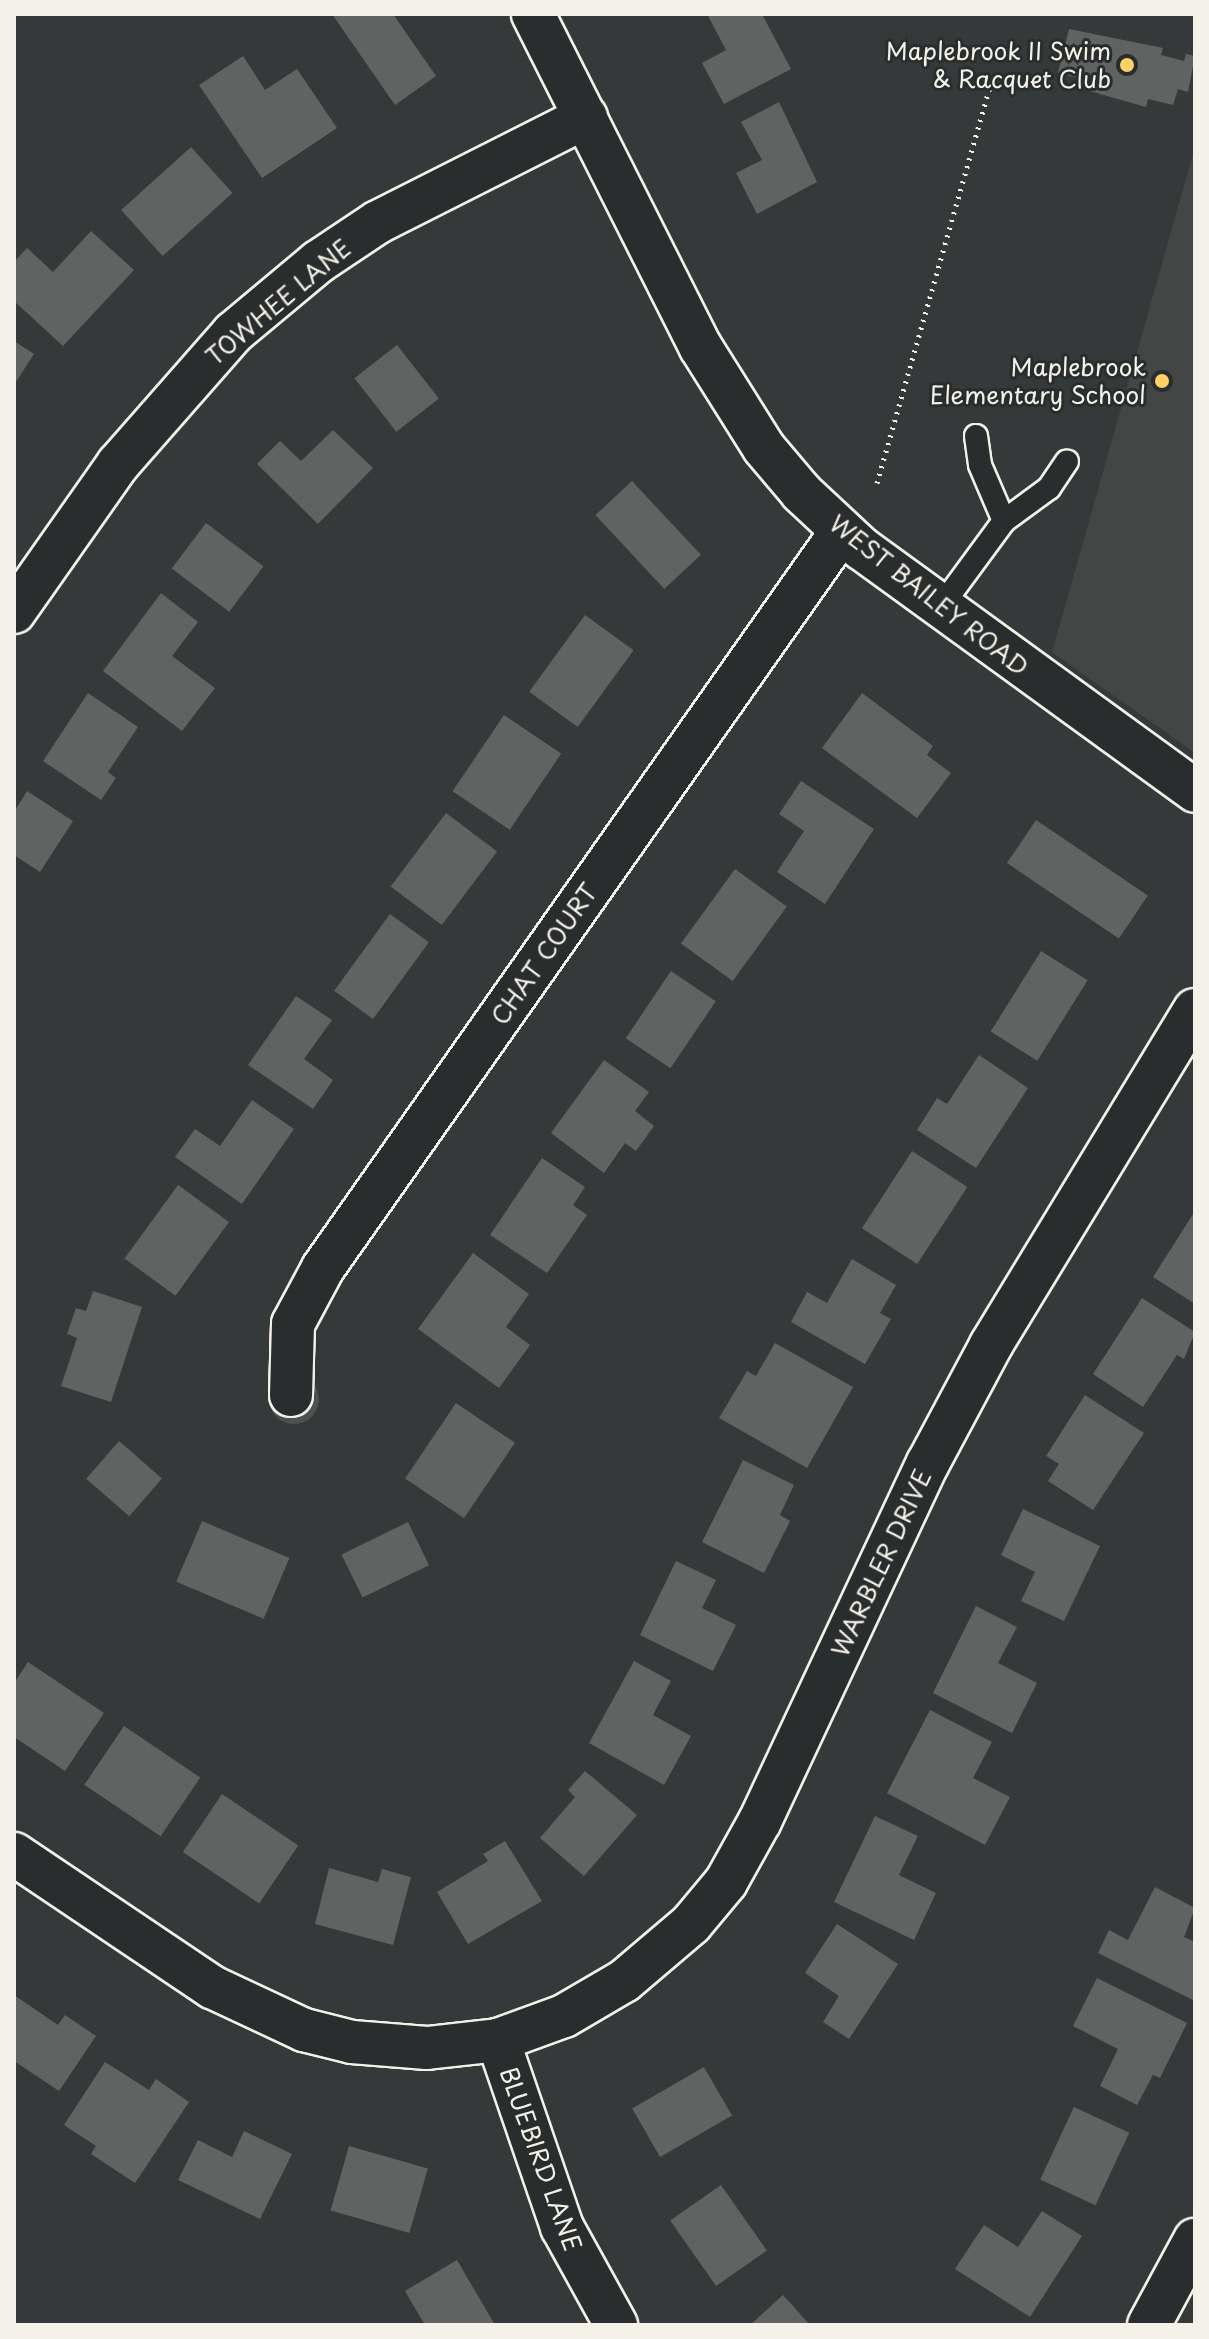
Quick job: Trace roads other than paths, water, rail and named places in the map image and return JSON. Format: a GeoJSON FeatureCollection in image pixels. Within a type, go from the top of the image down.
{"type":"FeatureCollection","features":[{"type":"Feature","properties":{"kind":"street","name":"WEST BAILEY ROAD"},"geometry":{"type":"LineString","coordinates":[[533,14],[700,346],[737,407],[792,481],[842,531],[940,608],[1195,791]]}},
{"type":"Feature","properties":{"kind":"street","name":"TOWHEE LANE"},"geometry":{"type":"LineString","coordinates":[[14,612],[118,464],[233,333],[318,262],[378,222],[586,117]]}},
{"type":"Feature","properties":{"kind":"street","name":"CHAT COURT"},"geometry":{"type":"LineString","coordinates":[[291,1395],[293,1324],[323,1268],[842,531]]}},
{"type":"Feature","properties":{"kind":"street","name":"WARBLER DRIVE"},"geometry":{"type":"LineString","coordinates":[[498,2040],[564,2016],[624,1981],[691,1924],[726,1882],[760,1821],[949,1423],[1195,1010]]}},
{"type":"Feature","properties":{"kind":"street","name":"BLUEBIRD LANE"},"geometry":{"type":"LineString","coordinates":[[14,1854],[212,1987],[304,2030],[352,2042],[427,2048],[498,2040],[562,2227],[616,2325]]}},
{"type":"Feature","properties":{"kind":"street"},"geometry":{"type":"LineString","coordinates":[[1149,2325],[1195,2240]]}},
{"type":"Feature","properties":{"kind":"lane"},"geometry":{"type":"LineString","coordinates":[[976,436],[980,465],[1004,521]]}},
{"type":"Feature","properties":{"kind":"lane"},"geometry":{"type":"LineString","coordinates":[[940,608],[1004,521],[1049,488],[1067,461]]}},
{"type":"Feature","properties":{"kind":"place","name":"Maplebrook II Swim & Racquet Club"},"geometry":{"type":"Point","coordinates":[1127,65]}},
{"type":"Feature","properties":{"kind":"place","name":"Maplebrook Elementary School"},"geometry":{"type":"Point","coordinates":[1162,381]}}]}
